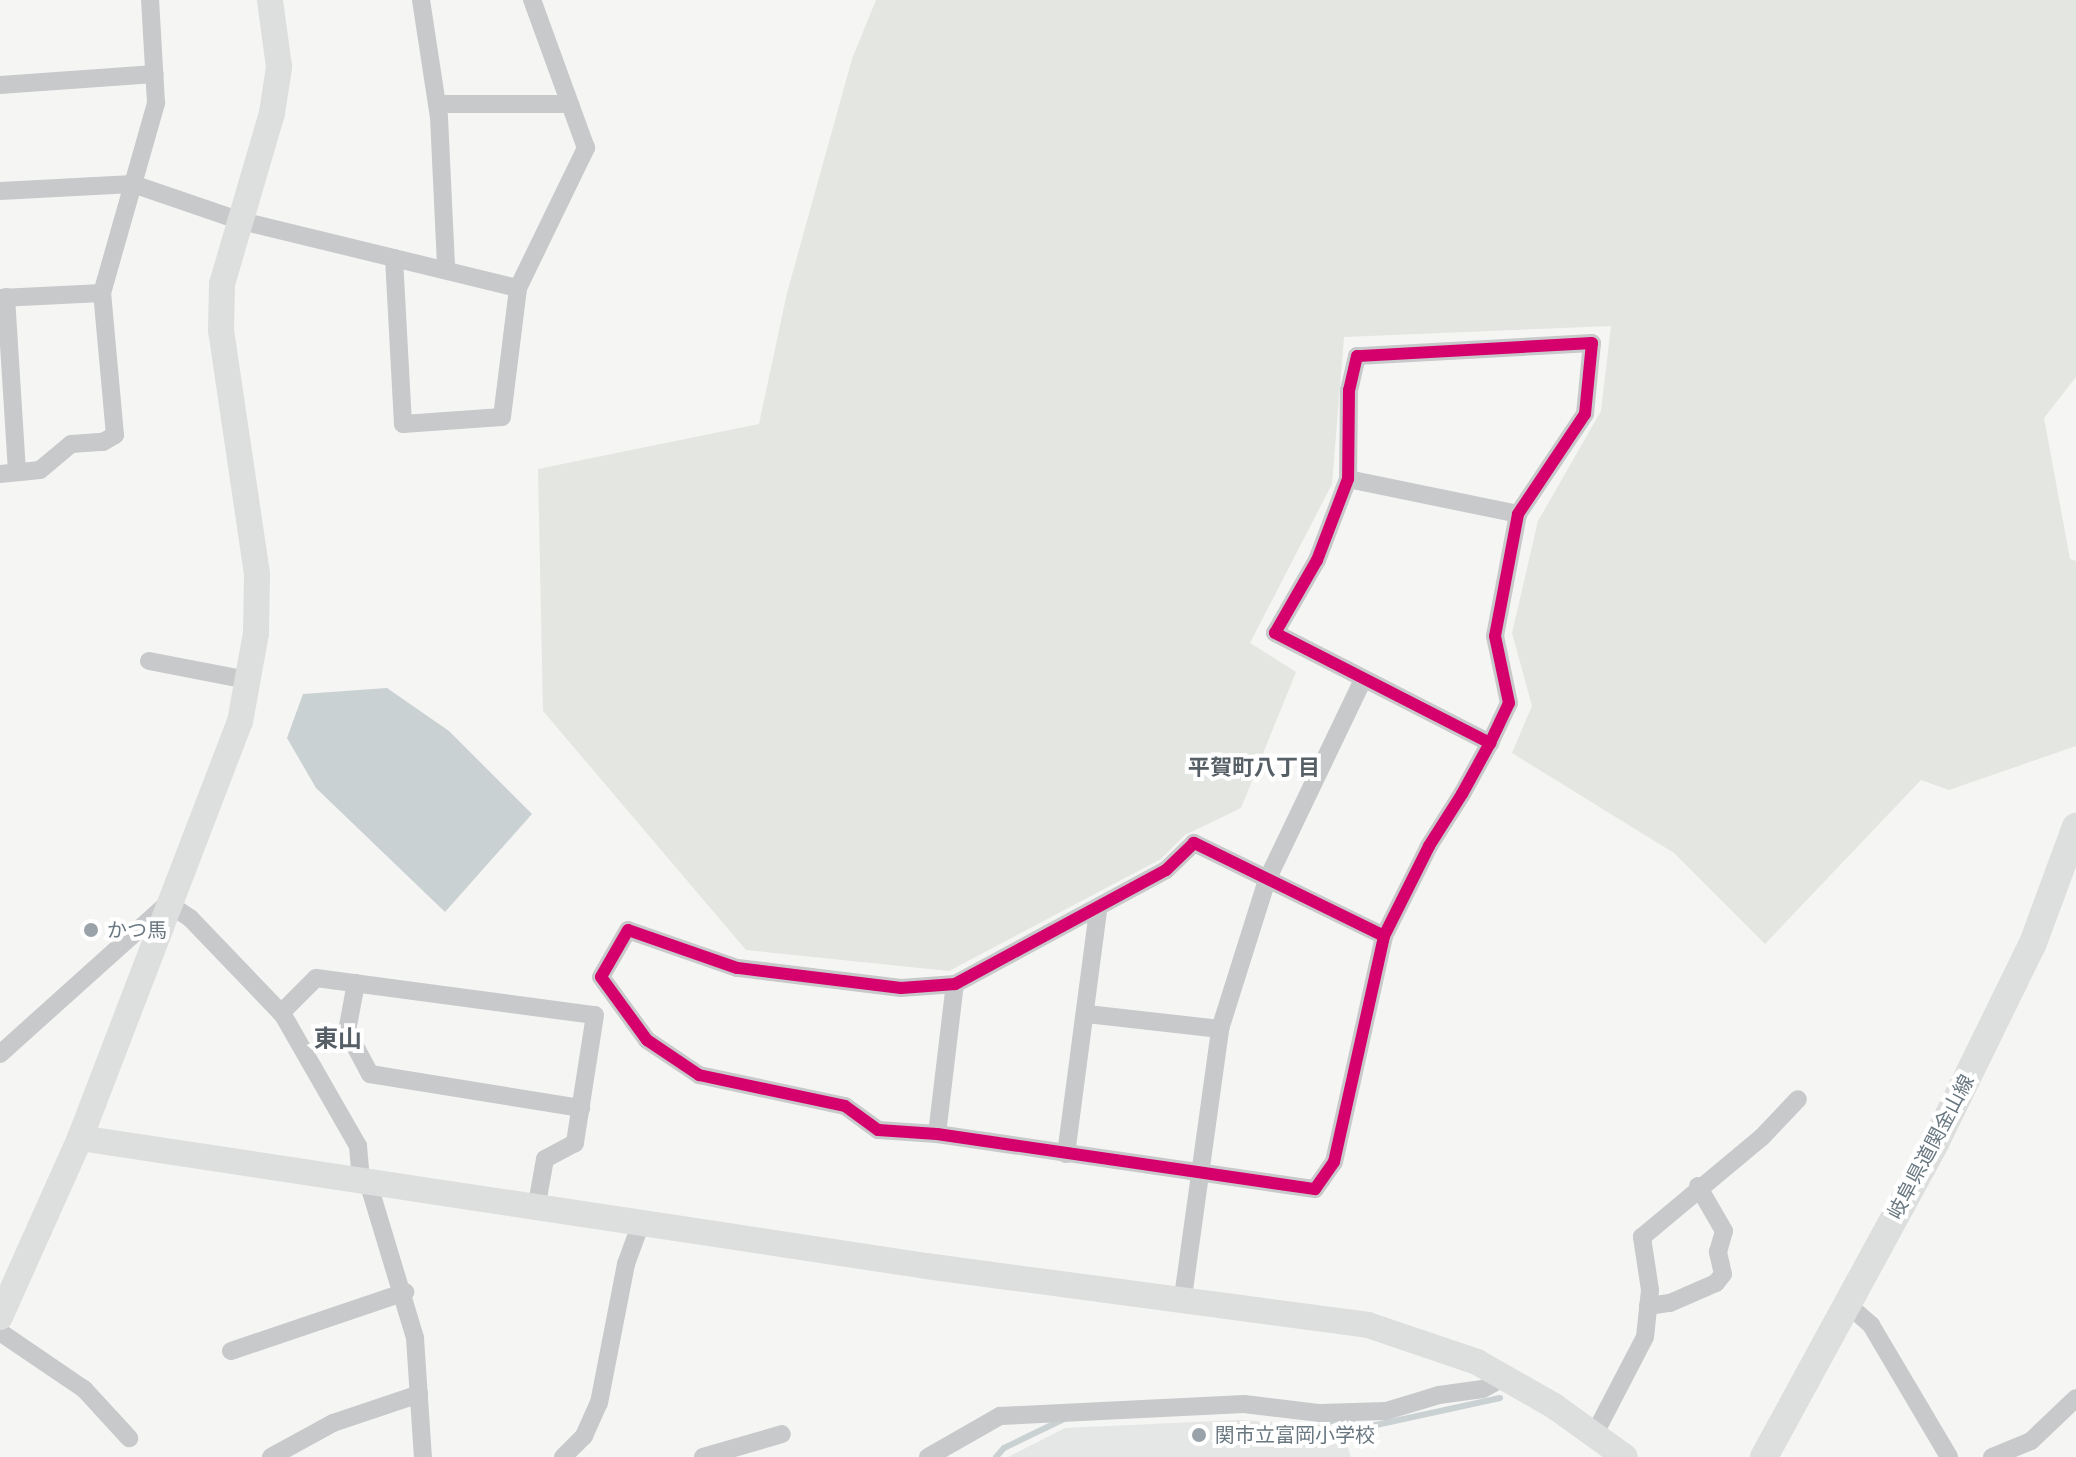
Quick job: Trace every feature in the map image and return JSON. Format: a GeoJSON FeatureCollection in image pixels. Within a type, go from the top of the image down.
{"type":"FeatureCollection","features":[{"type":"Feature","properties":{"kind":"main road","name":"岐阜県道関金山線"},"geometry":{"type":"LineString","coordinates":[[1764,1457],[1936,1141],[2026,957],[2076,827]]}},
{"type":"Feature","properties":{"kind":"street"},"geometry":{"type":"LineString","coordinates":[[102,293],[3,298],[8,473],[40,470],[71,444],[103,442],[115,435],[102,293],[156,103],[150,0]]}},
{"type":"Feature","properties":{"kind":"street"},"geometry":{"type":"LineString","coordinates":[[0,1317],[80,1138],[240,722],[248,680],[257,574],[221,329],[222,284],[238,220],[272,113],[277,82],[270,0]]}},
{"type":"Feature","properties":{"kind":"street"},"geometry":{"type":"LineString","coordinates":[[421,0],[437,104],[446,267]]}},
{"type":"Feature","properties":{"kind":"street"},"geometry":{"type":"LineString","coordinates":[[394,258],[403,424],[502,417],[518,288],[586,148],[532,0]]}},
{"type":"Feature","properties":{"kind":"street"},"geometry":{"type":"LineString","coordinates":[[0,85],[155,74]]}},
{"type":"Feature","properties":{"kind":"street"},"geometry":{"type":"LineString","coordinates":[[437,104],[570,104]]}},
{"type":"Feature","properties":{"kind":"street"},"geometry":{"type":"LineString","coordinates":[[0,191],[133,184],[238,220],[394,258],[446,267],[518,288]]}},
{"type":"Feature","properties":{"kind":"street"},"geometry":{"type":"LineString","coordinates":[[1384,936],[1194,843],[1166,870],[1098,910],[955,984],[901,988],[737,968],[628,930],[601,977],[647,1040],[699,1075],[845,1106],[878,1130],[937,1134],[1315,1189],[1334,1162],[1384,936],[1429,846],[1490,743],[1509,703],[1495,636],[1518,514],[1585,414],[1592,343],[1357,356],[1349,390],[1348,479],[1317,560],[1275,633],[1362,682],[1490,743]]}},
{"type":"Feature","properties":{"kind":"street"},"geometry":{"type":"LineString","coordinates":[[1348,479],[1518,514]]}},
{"type":"Feature","properties":{"kind":"street"},"geometry":{"type":"LineString","coordinates":[[149,661],[248,680]]}},
{"type":"Feature","properties":{"kind":"street"},"geometry":{"type":"LineString","coordinates":[[1183,1297],[1220,1029],[1267,880],[1362,682]]}},
{"type":"Feature","properties":{"kind":"street"},"geometry":{"type":"LineString","coordinates":[[173,902],[281,1013],[358,1146],[364,1182],[405,1292],[415,1338],[423,1457]]}},
{"type":"Feature","properties":{"kind":"street"},"geometry":{"type":"LineString","coordinates":[[0,1054],[173,902]]}},
{"type":"Feature","properties":{"kind":"street"},"geometry":{"type":"LineString","coordinates":[[1066,1154],[1087,1014],[1098,910]]}},
{"type":"Feature","properties":{"kind":"street"},"geometry":{"type":"LineString","coordinates":[[281,1013],[316,978],[595,1015],[575,1143],[545,1159],[539,1171],[537,1204]]}},
{"type":"Feature","properties":{"kind":"street"},"geometry":{"type":"LineString","coordinates":[[356,983],[347,1031],[370,1074],[581,1108]]}},
{"type":"Feature","properties":{"kind":"street"},"geometry":{"type":"LineString","coordinates":[[937,1134],[955,984]]}},
{"type":"Feature","properties":{"kind":"street"},"geometry":{"type":"LineString","coordinates":[[1087,1014],[1220,1029]]}},
{"type":"Feature","properties":{"kind":"street"},"geometry":{"type":"LineString","coordinates":[[1594,1435],[1645,1337],[1648,1306],[1642,1237],[1698,1186],[1762,1137],[1798,1099]]}},
{"type":"Feature","properties":{"kind":"street"},"geometry":{"type":"LineString","coordinates":[[80,1138],[364,1182],[537,1204],[926,1266],[1183,1297],[1368,1325],[1434,1344],[1505,1377],[1625,1457]]}},
{"type":"Feature","properties":{"kind":"street"},"geometry":{"type":"LineString","coordinates":[[1648,1306],[1670,1303],[1716,1283],[1723,1274],[1718,1252],[1724,1231],[1698,1186]]}},
{"type":"Feature","properties":{"kind":"street"},"geometry":{"type":"LineString","coordinates":[[563,1457],[584,1436],[599,1403],[626,1264],[641,1223]]}},
{"type":"Feature","properties":{"kind":"street"},"geometry":{"type":"LineString","coordinates":[[231,1351],[405,1292]]}},
{"type":"Feature","properties":{"kind":"street"},"geometry":{"type":"LineString","coordinates":[[1847,1304],[1871,1325],[1949,1457]]}},
{"type":"Feature","properties":{"kind":"street"},"geometry":{"type":"LineString","coordinates":[[0,1332],[84,1389],[129,1438]]}},
{"type":"Feature","properties":{"kind":"street"},"geometry":{"type":"LineString","coordinates":[[928,1457],[1000,1416],[1244,1404],[1320,1413],[1386,1411],[1439,1395],[1483,1389],[1505,1377]]}},
{"type":"Feature","properties":{"kind":"street"},"geometry":{"type":"LineString","coordinates":[[271,1457],[333,1423],[419,1394]]}},
{"type":"Feature","properties":{"kind":"street"},"geometry":{"type":"LineString","coordinates":[[1992,1457],[2031,1441],[2075,1401]]}},
{"type":"Feature","properties":{"kind":"street"},"geometry":{"type":"LineString","coordinates":[[703,1457],[782,1434]]}},
{"type":"Feature","properties":{"kind":"shaded area"},"geometry":{"type":"Polygon","coordinates":[[[876,0],[2076,0],[2076,377],[2044,418],[2070,559],[2076,561],[2076,746],[1949,790],[1921,780],[1765,944],[1674,853],[1512,753],[1532,706],[1512,633],[1538,521],[1601,411],[1611,326],[1344,337],[1332,484],[1250,643],[1296,672],[1241,808],[1185,835],[1161,859],[949,971],[746,950],[543,711],[538,469],[759,424],[787,293],[852,59],[876,0]]]}},
{"type":"Feature","properties":{"kind":"shaded area"},"geometry":{"type":"Polygon","coordinates":[[[387,688],[449,731],[532,814],[445,912],[316,788],[287,738],[303,694],[387,688]]]}},
{"type":"Feature","properties":{"kind":"shaded area","name":"関市立富岡小学校"},"geometry":{"type":"Polygon","coordinates":[[[1239,1420],[1341,1426],[1351,1457],[1008,1457],[1065,1428],[1239,1420]]]}},
{"type":"Feature","properties":{"kind":"waterway"},"geometry":{"type":"LineString","coordinates":[[1327,1421],[1376,1425],[1500,1398]]}},
{"type":"Feature","properties":{"kind":"waterway"},"geometry":{"type":"LineString","coordinates":[[996,1457],[1004,1448],[1066,1418]]}},
{"type":"Feature","properties":{"kind":"cycle path"},"geometry":{"type":"LineString","coordinates":[[1384,936],[1194,843],[1166,870],[955,984],[901,988],[737,968],[628,930],[601,977],[647,1040],[699,1075],[845,1106],[878,1130],[937,1134],[1315,1189],[1334,1162],[1384,936],[1429,846],[1462,794],[1490,743],[1509,703],[1495,636],[1518,514],[1585,414],[1592,343],[1357,356],[1349,390],[1348,479],[1317,560],[1275,633],[1490,743]]}},
{"type":"Feature","properties":{"kind":"place","name":"かつ馬"},"geometry":{"type":"Point","coordinates":[91,930]}},
{"type":"Feature","properties":{"kind":"place","name":"関市立富岡小学校"},"geometry":{"type":"Point","coordinates":[1199,1435]}},
{"type":"Feature","properties":{"kind":"district","name":"平賀町八丁目"},"geometry":{"type":"Point","coordinates":[1254,768]}},
{"type":"Feature","properties":{"kind":"district","name":"東山"},"geometry":{"type":"Point","coordinates":[338,1039]}}]}
